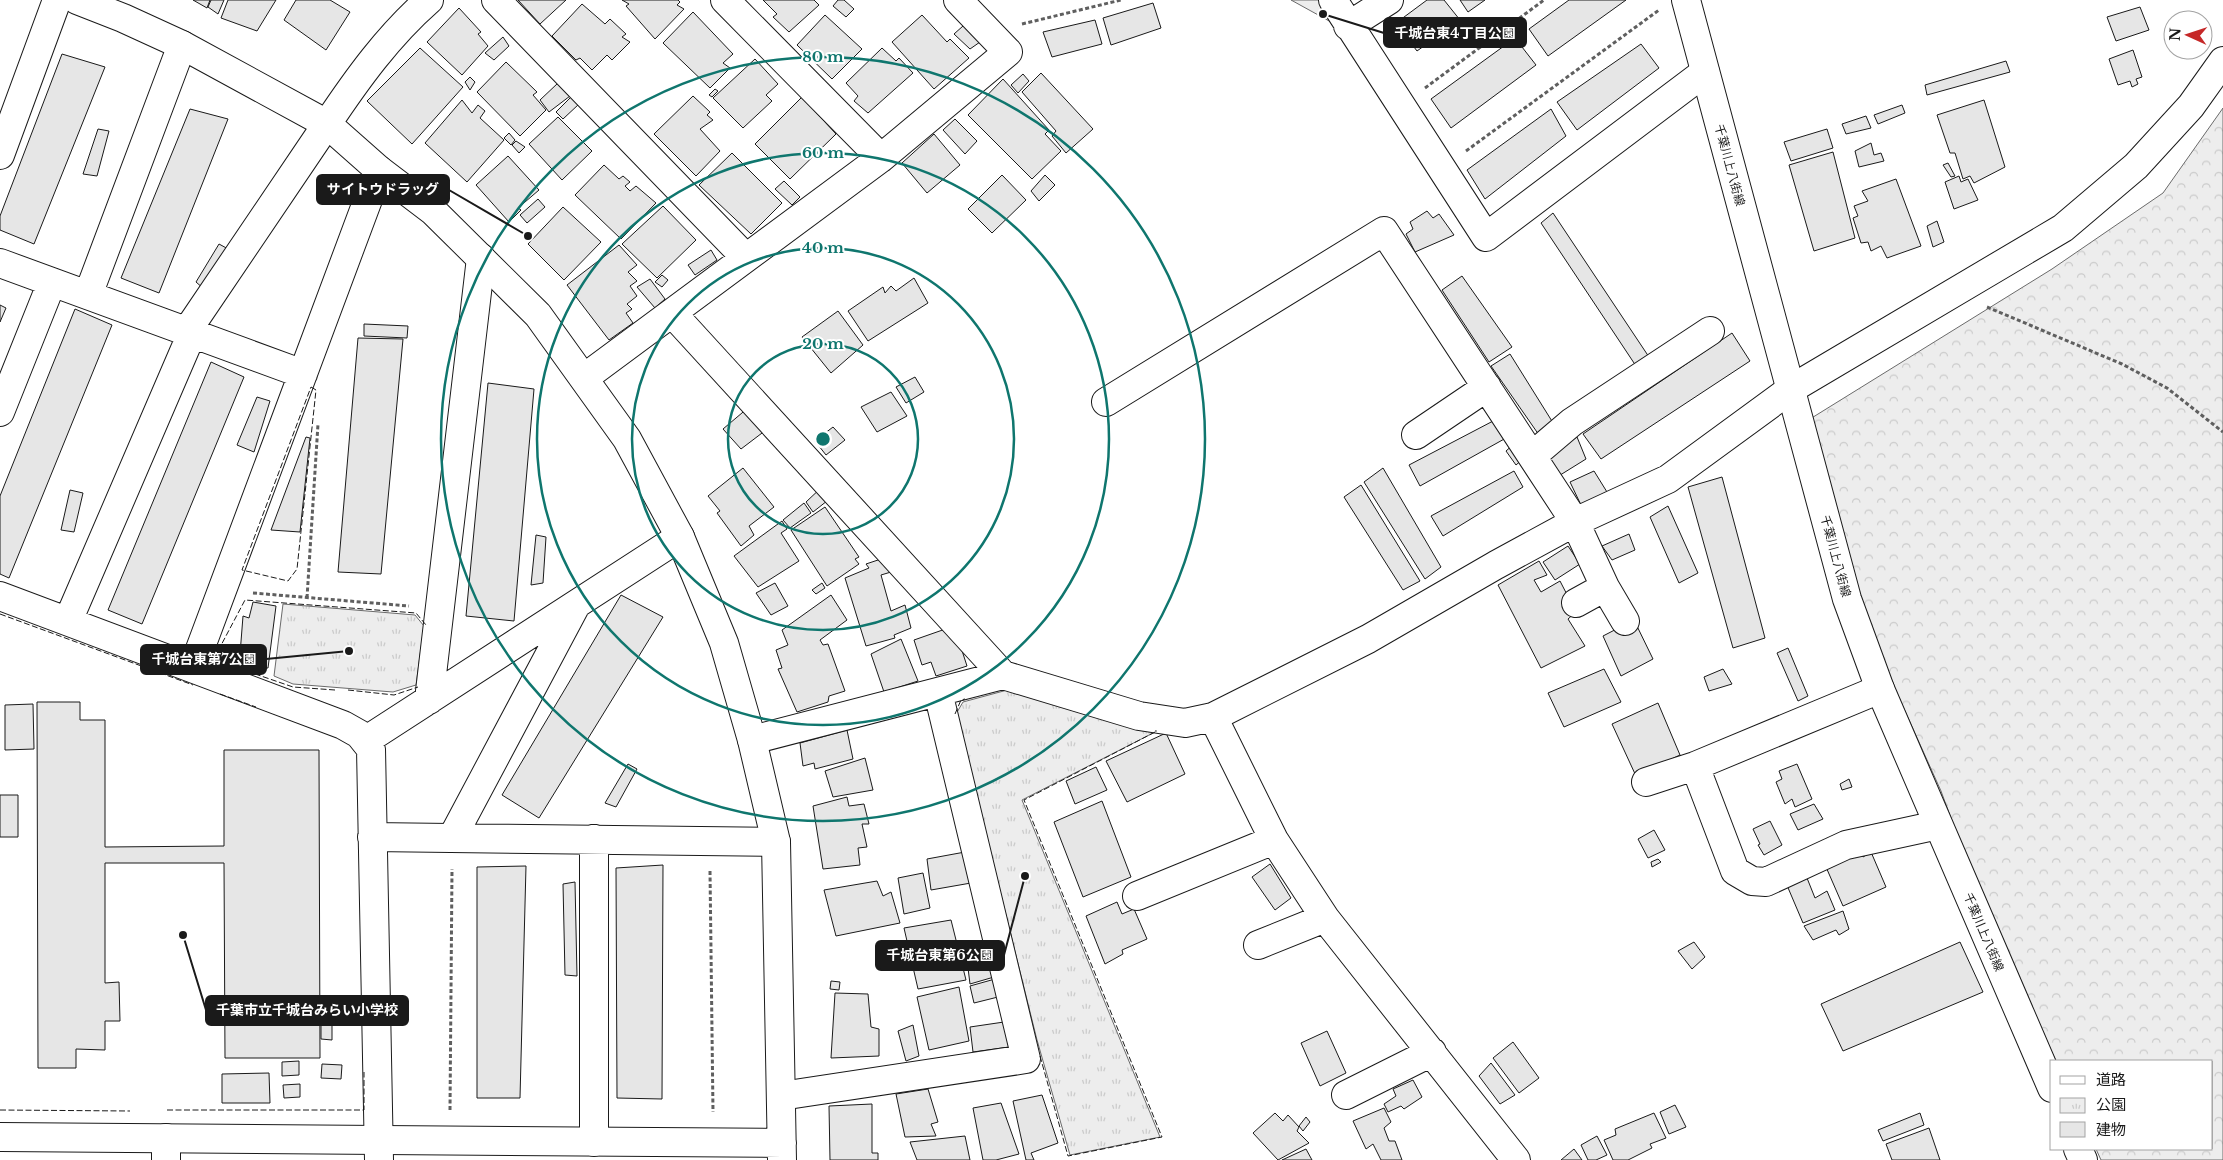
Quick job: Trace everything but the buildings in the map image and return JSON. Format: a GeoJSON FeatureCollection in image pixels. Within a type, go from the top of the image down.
{"type":"FeatureCollection","features":[{"type":"Feature","properties":{"kind":"street"},"geometry":{"type":"LineString","coordinates":[[0,155],[57,0]]}},
{"type":"Feature","properties":{"kind":"street"},"geometry":{"type":"LineString","coordinates":[[0,1137],[166,1149],[379,1150],[450,1141],[583,1148],[714,1143],[782,1152],[776,842],[752,740],[724,643],[680,537],[627,439],[538,316],[433,211],[379,170],[327,124],[182,45],[123,18],[77,0]]}},
{"type":"Feature","properties":{"kind":"street"},"geometry":{"type":"LineString","coordinates":[[68,621],[189,332],[359,76],[406,21],[429,0]]}},
{"type":"Feature","properties":{"kind":"street"},"geometry":{"type":"LineString","coordinates":[[496,0],[746,258]]}},
{"type":"Feature","properties":{"kind":"street"},"geometry":{"type":"LineString","coordinates":[[725,0],[881,158]]}},
{"type":"Feature","properties":{"kind":"street"},"geometry":{"type":"LineString","coordinates":[[584,378],[881,158],[1008,52],[958,0]]}},
{"type":"Feature","properties":{"kind":"street"},"geometry":{"type":"LineString","coordinates":[[1333,0],[1486,237],[1705,72]]}},
{"type":"Feature","properties":{"kind":"street"},"geometry":{"type":"LineString","coordinates":[[1348,26],[1389,0]]}},
{"type":"Feature","properties":{"kind":"street","name":"千葉川上八街線"},"geometry":{"type":"LineString","coordinates":[[1675,3],[1705,72],[1847,599],[1880,689],[2050,1083]]}},
{"type":"Feature","properties":{"kind":"street"},"geometry":{"type":"LineString","coordinates":[[88,295],[182,45]]}},
{"type":"Feature","properties":{"kind":"street"},"geometry":{"type":"LineString","coordinates":[[672,313],[1003,675],[1139,716],[1186,723],[1213,716],[1368,639],[1575,522],[1668,479],[1791,389],[2063,228],[2136,166],[2191,106],[2223,61]]}},
{"type":"Feature","properties":{"kind":"street"},"geometry":{"type":"LineString","coordinates":[[193,668],[379,170]]}},
{"type":"Feature","properties":{"kind":"street"},"geometry":{"type":"LineString","coordinates":[[1106,402],[1384,231],[1575,522],[1605,587],[1625,621]]}},
{"type":"Feature","properties":{"kind":"street"},"geometry":{"type":"LineString","coordinates":[[429,700],[481,258]]}},
{"type":"Feature","properties":{"kind":"street"},"geometry":{"type":"LineString","coordinates":[[0,263],[303,374]]}},
{"type":"Feature","properties":{"kind":"street"},"geometry":{"type":"LineString","coordinates":[[0,412],[52,282]]}},
{"type":"Feature","properties":{"kind":"street"},"geometry":{"type":"LineString","coordinates":[[1532,456],[1572,422],[1710,331]]}},
{"type":"Feature","properties":{"kind":"street"},"geometry":{"type":"LineString","coordinates":[[1416,435],[1487,387]]}},
{"type":"Feature","properties":{"kind":"street"},"geometry":{"type":"LineString","coordinates":[[365,741],[680,537]]}},
{"type":"Feature","properties":{"kind":"street"},"geometry":{"type":"LineString","coordinates":[[1576,603],[1605,587]]}},
{"type":"Feature","properties":{"kind":"street"},"geometry":{"type":"LineString","coordinates":[[0,596],[343,725],[359,734],[371,749],[379,1150]]}},
{"type":"Feature","properties":{"kind":"street"},"geometry":{"type":"LineString","coordinates":[[452,838],[578,603]]}},
{"type":"Feature","properties":{"kind":"street"},"geometry":{"type":"LineString","coordinates":[[752,740],[1003,675]]}},
{"type":"Feature","properties":{"kind":"street"},"geometry":{"type":"LineString","coordinates":[[1646,782],[1695,766],[1880,689]]}},
{"type":"Feature","properties":{"kind":"street"},"geometry":{"type":"LineString","coordinates":[[781,1096],[1026,1059],[938,692]]}},
{"type":"Feature","properties":{"kind":"street"},"geometry":{"type":"LineString","coordinates":[[1213,716],[1274,840],[1325,918],[1516,1160]]}},
{"type":"Feature","properties":{"kind":"street"},"geometry":{"type":"LineString","coordinates":[[1695,766],[1735,872],[1752,881],[1766,882],[1846,845],[1938,826]]}},
{"type":"Feature","properties":{"kind":"street"},"geometry":{"type":"LineString","coordinates":[[372,837],[776,842]]}},
{"type":"Feature","properties":{"kind":"street"},"geometry":{"type":"LineString","coordinates":[[583,1148],[594,839]]}},
{"type":"Feature","properties":{"kind":"street"},"geometry":{"type":"LineString","coordinates":[[1137,896],[1274,840]]}},
{"type":"Feature","properties":{"kind":"street"},"geometry":{"type":"LineString","coordinates":[[1258,945],[1325,918]]}},
{"type":"Feature","properties":{"kind":"street"},"geometry":{"type":"LineString","coordinates":[[1346,1095],[1432,1052]]}},
{"type":"Feature","properties":{"kind":"path"},"geometry":{"type":"LineString","coordinates":[[988,32],[1121,0]]}},
{"type":"Feature","properties":{"kind":"path"},"geometry":{"type":"LineString","coordinates":[[1400,106],[1544,0]]}},
{"type":"Feature","properties":{"kind":"path"},"geometry":{"type":"LineString","coordinates":[[1442,169],[1675,3]]}},
{"type":"Feature","properties":{"kind":"path"},"geometry":{"type":"LineString","coordinates":[[1951,294],[2017,319],[2122,364],[2167,388],[2223,432]]}},
{"type":"Feature","properties":{"kind":"path"},"geometry":{"type":"LineString","coordinates":[[307,598],[318,422]]}},
{"type":"Feature","properties":{"kind":"path"},"geometry":{"type":"LineString","coordinates":[[222,590],[440,608]]}},
{"type":"Feature","properties":{"kind":"path"},"geometry":{"type":"LineString","coordinates":[[450,1141],[452,838]]}},
{"type":"Feature","properties":{"kind":"path"},"geometry":{"type":"LineString","coordinates":[[709,841],[714,1143]]}},
{"type":"Feature","properties":{"kind":"green space"},"geometry":{"type":"Polygon","coordinates":[[[1291,0],[1324,0],[1340,27],[1291,0]]]}},
{"type":"Feature","properties":{"kind":"green space"},"geometry":{"type":"Polygon","coordinates":[[[2223,108],[2223,1160],[2101,1160],[2096,1150],[2213,1150],[2213,1060],[2056,1060],[1983,906],[1941,791],[1868,629],[1810,419],[2052,269],[2163,193],[2223,108]]]}},
{"type":"Feature","properties":{"kind":"green space"},"geometry":{"type":"Polygon","coordinates":[[[283,604],[415,615],[424,626],[416,685],[393,692],[293,684],[274,676],[283,604]]]}},
{"type":"Feature","properties":{"kind":"green space"},"geometry":{"type":"Polygon","coordinates":[[[1011,689],[1155,732],[1022,800],[1160,1137],[1070,1155],[1037,1040],[956,714],[963,702],[1011,689]]]}},
{"type":"Feature","properties":{"kind":"fence"},"geometry":{"type":"LineString","coordinates":[[311,387],[316,390],[297,569],[288,581],[242,570],[311,387]]}},
{"type":"Feature","properties":{"kind":"fence"},"geometry":{"type":"LineString","coordinates":[[335,690],[293,687],[232,666],[218,651],[245,600],[416,613],[426,625]]}},
{"type":"Feature","properties":{"kind":"fence"},"geometry":{"type":"LineString","coordinates":[[0,614],[193,685]]}},
{"type":"Feature","properties":{"kind":"fence"},"geometry":{"type":"LineString","coordinates":[[348,690],[394,695],[418,687]]}},
{"type":"Feature","properties":{"kind":"fence"},"geometry":{"type":"LineString","coordinates":[[220,694],[256,707]]}},
{"type":"Feature","properties":{"kind":"fence"},"geometry":{"type":"LineString","coordinates":[[955,714],[961,700],[965,699]]}},
{"type":"Feature","properties":{"kind":"fence"},"geometry":{"type":"LineString","coordinates":[[1040,1056],[1068,1156],[1162,1137],[1024,800],[1157,731],[1155,731]]}},
{"type":"Feature","properties":{"kind":"fence"},"geometry":{"type":"LineString","coordinates":[[167,1110],[364,1110],[364,1072]]}},
{"type":"Feature","properties":{"kind":"fence"},"geometry":{"type":"LineString","coordinates":[[0,1110],[130,1111]]}},
{"type":"Feature","properties":{"kind":"place","name":"千城台東4丁目公園"},"geometry":{"type":"Point","coordinates":[1323,14]}},
{"type":"Feature","properties":{"kind":"place","name":"サイトウドラッグ"},"geometry":{"type":"Point","coordinates":[528,236]}},
{"type":"Feature","properties":{"kind":"place","name":"千城台東第7公園"},"geometry":{"type":"Point","coordinates":[349,651]}},
{"type":"Feature","properties":{"kind":"place","name":"千城台東第6公園"},"geometry":{"type":"Point","coordinates":[1025,876]}},
{"type":"Feature","properties":{"kind":"place","name":"千葉市立千城台みらい小学校"},"geometry":{"type":"Point","coordinates":[183,935]}}]}
